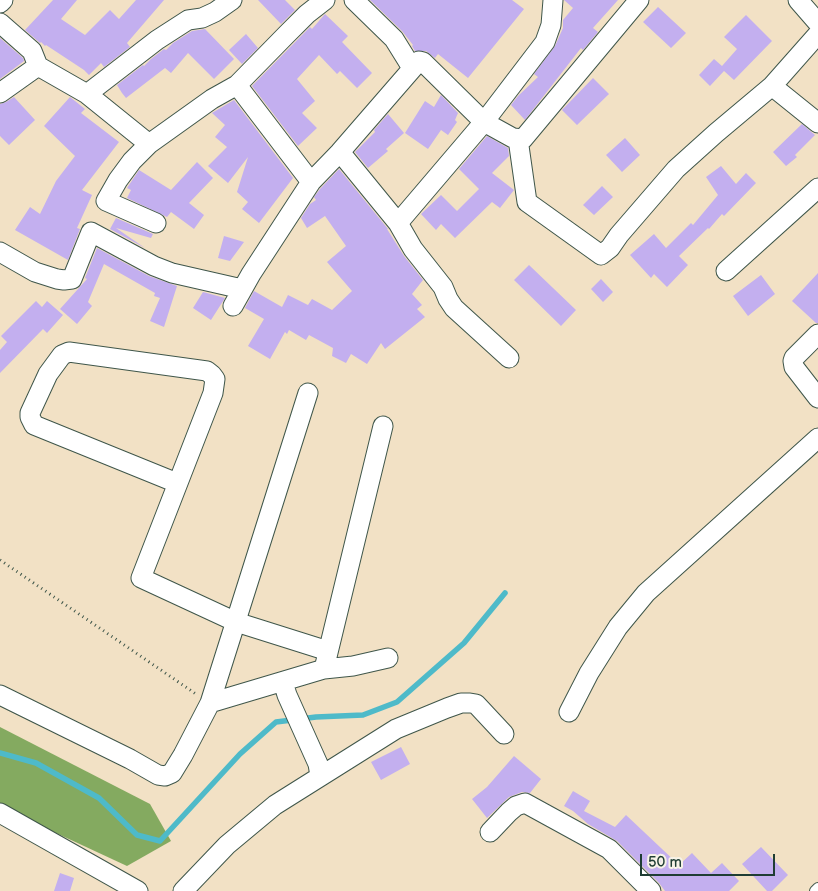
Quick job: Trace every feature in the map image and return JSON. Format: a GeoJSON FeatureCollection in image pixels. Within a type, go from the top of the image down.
{"type":"FeatureCollection","features":[{"type":"Feature","properties":{"kind":"street"},"geometry":{"type":"LineString","coordinates":[[0,3],[3,0]]}},
{"type":"Feature","properties":{"kind":"street"},"geometry":{"type":"LineString","coordinates":[[88,94],[157,40],[188,20],[202,18],[232,0]]}},
{"type":"Feature","properties":{"kind":"street"},"geometry":{"type":"LineString","coordinates":[[156,223],[106,201],[132,161],[149,144],[212,99],[237,85],[307,14],[326,0]]}},
{"type":"Feature","properties":{"kind":"street"},"geometry":{"type":"LineString","coordinates":[[354,0],[394,39],[412,68]]}},
{"type":"Feature","properties":{"kind":"street"},"geometry":{"type":"LineString","coordinates":[[398,223],[484,122],[545,42],[551,25],[553,0]]}},
{"type":"Feature","properties":{"kind":"street"},"geometry":{"type":"LineString","coordinates":[[233,306],[242,289],[312,182],[420,61],[484,122],[518,139],[527,136],[639,0]]}},
{"type":"Feature","properties":{"kind":"street"},"geometry":{"type":"LineString","coordinates":[[798,0],[818,23]]}},
{"type":"Feature","properties":{"kind":"street"},"geometry":{"type":"LineString","coordinates":[[0,23],[32,51],[38,66],[88,94],[149,144]]}},
{"type":"Feature","properties":{"kind":"street"},"geometry":{"type":"LineString","coordinates":[[518,139],[527,202],[601,255],[610,248],[676,169],[716,132],[772,86],[818,34]]}},
{"type":"Feature","properties":{"kind":"street"},"geometry":{"type":"LineString","coordinates":[[0,93],[38,66]]}},
{"type":"Feature","properties":{"kind":"street"},"geometry":{"type":"LineString","coordinates":[[237,85],[312,182]]}},
{"type":"Feature","properties":{"kind":"street"},"geometry":{"type":"LineString","coordinates":[[772,86],[818,123]]}},
{"type":"Feature","properties":{"kind":"street"},"geometry":{"type":"LineString","coordinates":[[340,152],[398,223],[413,249],[443,287],[454,308],[509,358]]}},
{"type":"Feature","properties":{"kind":"street"},"geometry":{"type":"LineString","coordinates":[[726,271],[818,188]]}},
{"type":"Feature","properties":{"kind":"street"},"geometry":{"type":"LineString","coordinates":[[0,252],[35,272],[56,279],[72,279],[91,232],[154,266],[172,273],[242,289]]}},
{"type":"Feature","properties":{"kind":"street"},"geometry":{"type":"LineString","coordinates":[[818,334],[792,362],[818,398]]}},
{"type":"Feature","properties":{"kind":"street"},"geometry":{"type":"LineString","coordinates":[[177,483],[34,425],[30,413],[48,374],[62,355],[70,352],[207,370],[212,375],[214,379],[213,393],[141,578],[236,622],[328,651]]}},
{"type":"Feature","properties":{"kind":"street"},"geometry":{"type":"LineString","coordinates":[[0,696],[130,758],[158,775],[165,776],[172,773],[210,703],[308,393]]}},
{"type":"Feature","properties":{"kind":"street"},"geometry":{"type":"LineString","coordinates":[[324,669],[383,426]]}},
{"type":"Feature","properties":{"kind":"street"},"geometry":{"type":"LineString","coordinates":[[569,712],[589,673],[618,627],[646,593],[818,438]]}},
{"type":"Feature","properties":{"kind":"street"},"geometry":{"type":"LineString","coordinates":[[210,703],[285,688],[324,669],[353,666],[388,658]]}},
{"type":"Feature","properties":{"kind":"street"},"geometry":{"type":"LineString","coordinates":[[285,688],[319,770]]}},
{"type":"Feature","properties":{"kind":"street"},"geometry":{"type":"LineString","coordinates":[[183,891],[227,845],[319,770],[396,729],[462,703],[476,704],[504,734]]}},
{"type":"Feature","properties":{"kind":"street"},"geometry":{"type":"LineString","coordinates":[[490,832],[516,806],[525,803],[609,849],[651,891]]}},
{"type":"Feature","properties":{"kind":"street"},"geometry":{"type":"LineString","coordinates":[[0,813],[138,891]]}},
{"type":"Feature","properties":{"kind":"path"},"geometry":{"type":"LineString","coordinates":[[0,560],[210,703]]}},
{"type":"Feature","properties":{"kind":"green space"},"geometry":{"type":"Polygon","coordinates":[[[0,727],[150,804],[171,841],[127,866],[0,807],[0,727]]]}},
{"type":"Feature","properties":{"kind":"building"},"geometry":{"type":"Polygon","coordinates":[[[53,0],[77,0],[61,19],[85,35],[110,10],[119,19],[136,0],[164,0],[127,43],[130,47],[104,67],[101,63],[89,75],[46,45],[40,43],[25,30],[53,0]]]}},
{"type":"Feature","properties":{"kind":"building"},"geometry":{"type":"Polygon","coordinates":[[[258,0],[285,0],[295,10],[281,24],[258,0]]]}},
{"type":"Feature","properties":{"kind":"building"},"geometry":{"type":"Polygon","coordinates":[[[370,0],[512,0],[524,9],[468,78],[438,54],[435,58],[426,51],[415,51],[413,45],[402,31],[370,0]]]}},
{"type":"Feature","properties":{"kind":"building"},"geometry":{"type":"Polygon","coordinates":[[[564,0],[618,0],[593,28],[598,32],[583,50],[581,48],[525,120],[511,105],[538,77],[534,74],[555,46],[563,28],[563,20],[573,8],[564,0]]]}},
{"type":"Feature","properties":{"kind":"building"},"geometry":{"type":"Polygon","coordinates":[[[658,7],[686,33],[671,48],[643,22],[658,7]]]}},
{"type":"Feature","properties":{"kind":"building"},"geometry":{"type":"Polygon","coordinates":[[[325,14],[348,36],[342,42],[372,73],[357,88],[340,71],[337,74],[319,55],[297,79],[315,101],[302,113],[317,128],[298,146],[252,86],[310,27],[312,29],[325,14]]]}},
{"type":"Feature","properties":{"kind":"building"},"geometry":{"type":"Polygon","coordinates":[[[746,15],[772,41],[734,80],[724,71],[710,86],[699,75],[714,59],[722,66],[737,49],[724,37],[746,15]]]}},
{"type":"Feature","properties":{"kind":"building"},"geometry":{"type":"Polygon","coordinates":[[[205,29],[234,59],[214,79],[188,53],[171,73],[165,68],[126,98],[117,85],[173,43],[192,31],[205,29]]]}},
{"type":"Feature","properties":{"kind":"building"},"geometry":{"type":"Polygon","coordinates":[[[246,34],[258,48],[242,64],[229,50],[246,34]]]}},
{"type":"Feature","properties":{"kind":"building"},"geometry":{"type":"Polygon","coordinates":[[[0,38],[24,61],[0,79],[0,38]]]}},
{"type":"Feature","properties":{"kind":"building"},"geometry":{"type":"Polygon","coordinates":[[[593,78],[609,94],[577,125],[562,110],[593,78]]]}},
{"type":"Feature","properties":{"kind":"building"},"geometry":{"type":"Polygon","coordinates":[[[441,95],[458,113],[455,120],[457,122],[448,135],[441,130],[428,149],[405,133],[425,101],[434,107],[441,95]]]}},
{"type":"Feature","properties":{"kind":"building"},"geometry":{"type":"Polygon","coordinates":[[[14,97],[35,120],[9,145],[0,136],[0,104],[14,97]]]}},
{"type":"Feature","properties":{"kind":"building"},"geometry":{"type":"Polygon","coordinates":[[[70,97],[85,109],[81,113],[119,142],[82,190],[92,195],[77,228],[80,229],[68,260],[15,230],[30,207],[40,214],[56,181],[75,156],[44,126],[70,97]]]}},
{"type":"Feature","properties":{"kind":"building"},"geometry":{"type":"Polygon","coordinates":[[[234,100],[293,178],[259,223],[242,209],[248,202],[237,192],[248,157],[228,183],[208,166],[227,147],[215,137],[225,125],[212,113],[234,100]]]}},
{"type":"Feature","properties":{"kind":"building"},"geometry":{"type":"Polygon","coordinates":[[[388,114],[404,133],[386,149],[388,151],[368,168],[355,152],[375,132],[374,130],[388,114]]]}},
{"type":"Feature","properties":{"kind":"building"},"geometry":{"type":"Polygon","coordinates":[[[802,124],[815,135],[795,155],[797,157],[786,166],[773,152],[802,124]]]}},
{"type":"Feature","properties":{"kind":"building"},"geometry":{"type":"Polygon","coordinates":[[[487,136],[508,148],[509,156],[492,173],[514,190],[500,208],[492,202],[455,238],[441,224],[436,230],[421,214],[441,195],[457,211],[479,189],[459,169],[487,136]]]}},
{"type":"Feature","properties":{"kind":"building"},"geometry":{"type":"Polygon","coordinates":[[[625,138],[640,155],[622,172],[606,155],[625,138]]]}},
{"type":"Feature","properties":{"kind":"building"},"geometry":{"type":"Polygon","coordinates":[[[197,162],[213,178],[189,203],[204,215],[194,229],[171,212],[167,217],[127,198],[131,190],[127,188],[139,170],[171,190],[197,162]]]}},
{"type":"Feature","properties":{"kind":"building"},"geometry":{"type":"Polygon","coordinates":[[[721,166],[736,184],[746,173],[756,183],[724,216],[722,214],[709,229],[679,256],[688,265],[667,287],[654,274],[651,278],[630,255],[654,234],[666,248],[691,223],[693,225],[718,195],[706,177],[721,166]]]}},
{"type":"Feature","properties":{"kind":"building"},"geometry":{"type":"Polygon","coordinates":[[[339,169],[388,229],[404,256],[423,280],[412,294],[422,305],[417,309],[425,317],[385,349],[381,343],[367,364],[351,354],[346,363],[332,356],[333,348],[309,335],[306,340],[289,330],[287,334],[285,332],[270,359],[248,346],[264,319],[245,308],[254,291],[282,307],[288,295],[308,305],[312,299],[332,310],[352,291],[327,262],[346,246],[325,216],[307,228],[301,218],[310,204],[316,200],[314,197],[320,189],[339,169]]]}},
{"type":"Feature","properties":{"kind":"building"},"geometry":{"type":"Polygon","coordinates":[[[602,186],[613,197],[594,215],[583,205],[602,186]]]}},
{"type":"Feature","properties":{"kind":"building"},"geometry":{"type":"Polygon","coordinates":[[[116,218],[153,234],[151,238],[116,228],[145,248],[110,229],[116,218]]]}},
{"type":"Feature","properties":{"kind":"building"},"geometry":{"type":"Polygon","coordinates":[[[224,236],[244,242],[230,261],[218,258],[224,236]]]}},
{"type":"Feature","properties":{"kind":"building"},"geometry":{"type":"Polygon","coordinates":[[[97,248],[149,276],[177,286],[164,327],[150,321],[160,298],[154,296],[155,293],[104,264],[88,302],[92,306],[77,324],[60,309],[87,279],[85,278],[97,248]]]}},
{"type":"Feature","properties":{"kind":"building"},"geometry":{"type":"Polygon","coordinates":[[[529,265],[576,310],[561,326],[514,280],[529,265]]]}},
{"type":"Feature","properties":{"kind":"building"},"geometry":{"type":"Polygon","coordinates":[[[818,273],[818,323],[816,323],[792,301],[818,273]]]}},
{"type":"Feature","properties":{"kind":"building"},"geometry":{"type":"Polygon","coordinates":[[[761,275],[775,294],[748,316],[733,296],[761,275]]]}},
{"type":"Feature","properties":{"kind":"building"},"geometry":{"type":"Polygon","coordinates":[[[601,279],[613,292],[603,302],[591,289],[601,279]]]}},
{"type":"Feature","properties":{"kind":"building"},"geometry":{"type":"Polygon","coordinates":[[[203,292],[225,298],[211,320],[193,308],[203,292]]]}},
{"type":"Feature","properties":{"kind":"building"},"geometry":{"type":"Polygon","coordinates":[[[36,301],[42,307],[47,301],[63,315],[47,333],[43,329],[0,373],[0,350],[7,342],[1,336],[36,301]]]}},
{"type":"Feature","properties":{"kind":"building"},"geometry":{"type":"Polygon","coordinates":[[[401,747],[410,764],[381,780],[371,762],[401,747]]]}},
{"type":"Feature","properties":{"kind":"building"},"geometry":{"type":"Polygon","coordinates":[[[514,756],[541,779],[530,793],[522,792],[509,797],[487,818],[472,799],[487,787],[514,756]]]}},
{"type":"Feature","properties":{"kind":"building"},"geometry":{"type":"Polygon","coordinates":[[[573,791],[590,801],[584,811],[615,827],[626,815],[679,865],[692,853],[711,873],[722,863],[739,881],[729,891],[665,891],[617,841],[588,824],[564,806],[573,791]]]}},
{"type":"Feature","properties":{"kind":"building"},"geometry":{"type":"Polygon","coordinates":[[[761,847],[788,875],[772,891],[767,891],[742,864],[761,847]]]}},
{"type":"Feature","properties":{"kind":"building"},"geometry":{"type":"Polygon","coordinates":[[[60,873],[74,878],[70,891],[54,891],[60,873]]]}},
{"type":"Feature","properties":{"kind":"waterway"},"geometry":{"type":"LineString","coordinates":[[0,753],[36,763],[99,798],[137,835],[160,841],[240,754],[276,722],[316,717],[363,715],[397,702],[464,643],[505,593]]}}]}
